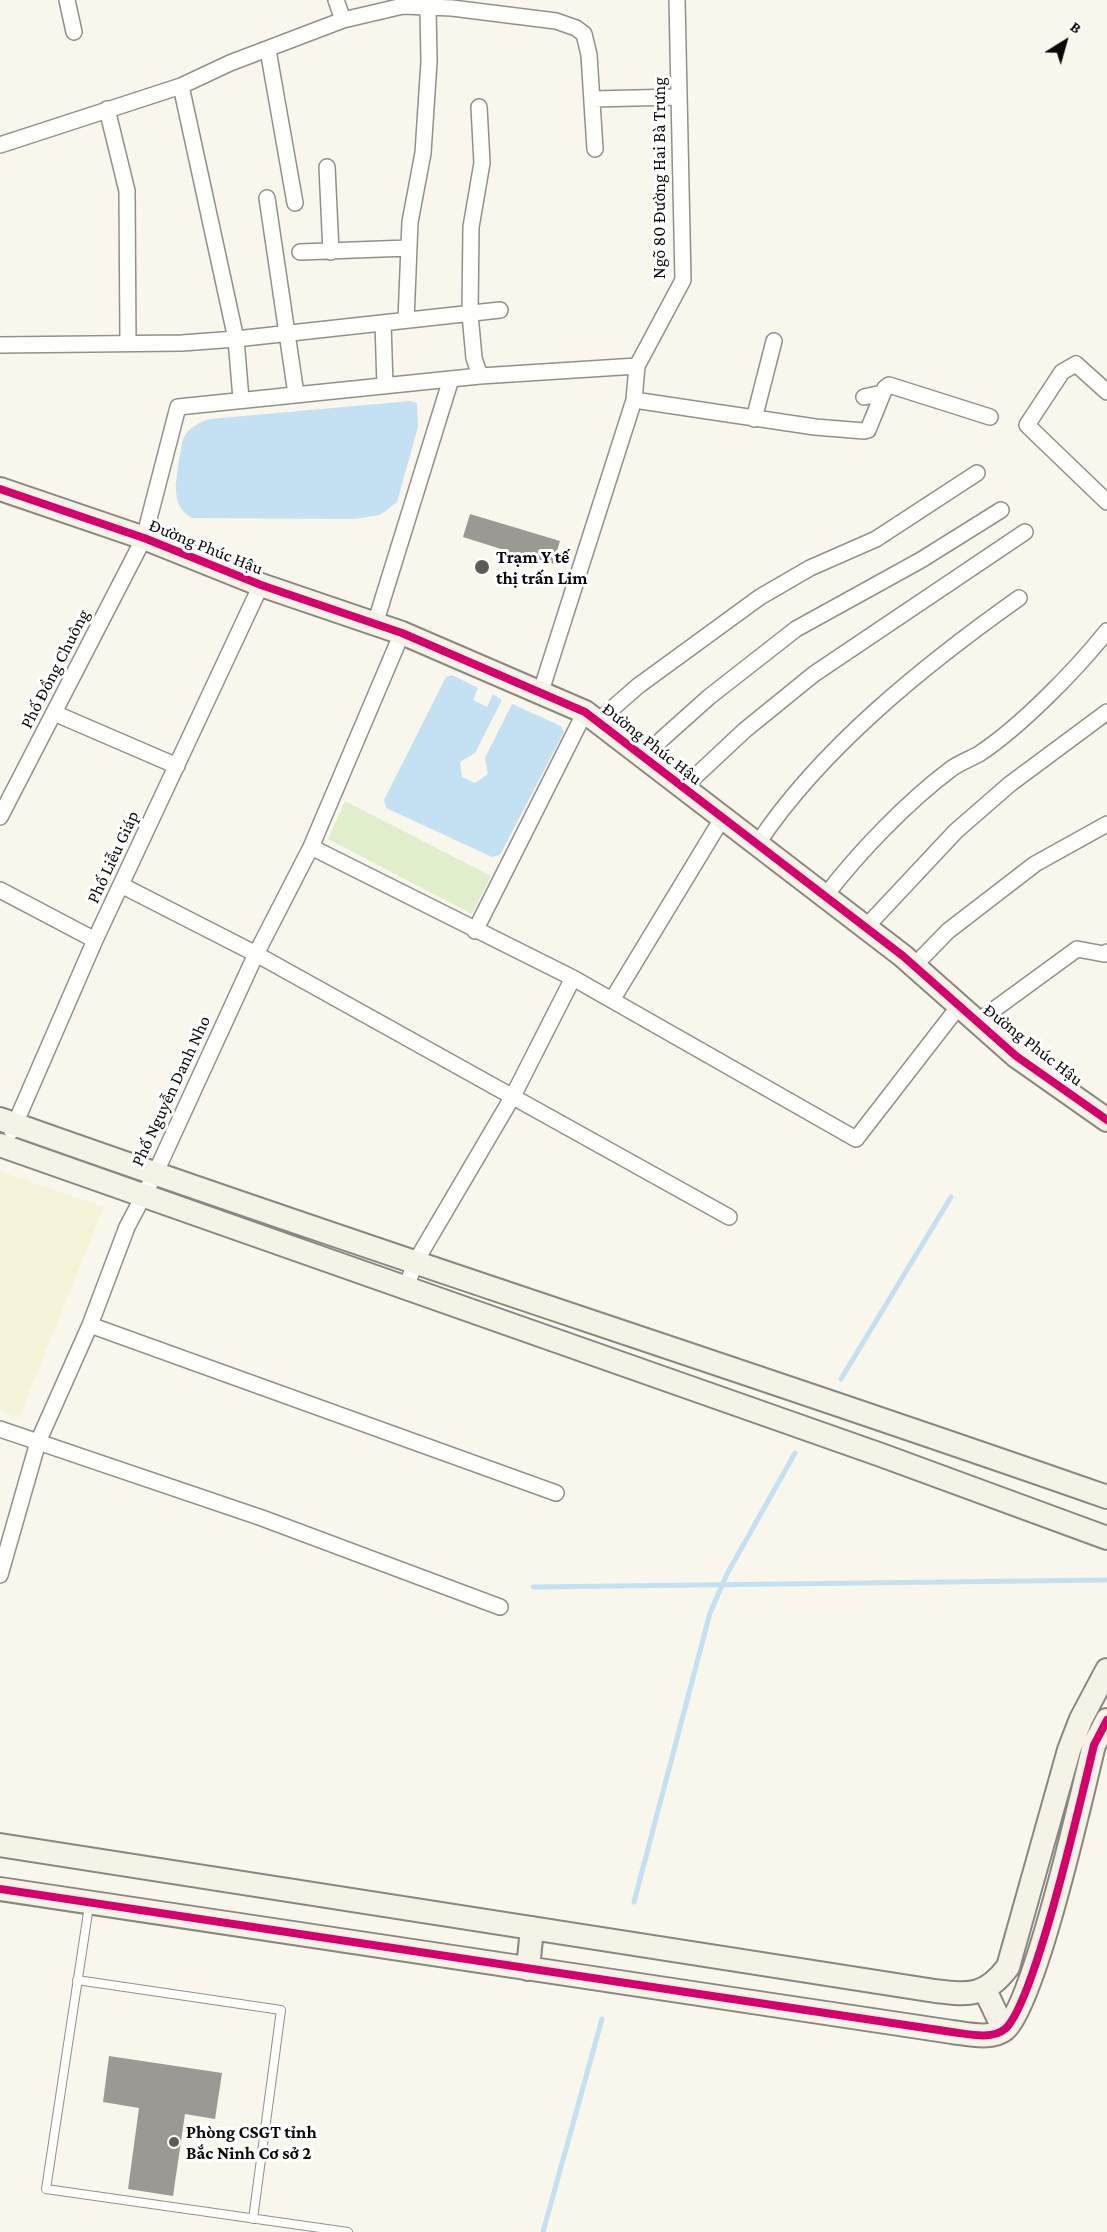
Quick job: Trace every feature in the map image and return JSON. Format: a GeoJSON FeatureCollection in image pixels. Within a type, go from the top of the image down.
{"type":"FeatureCollection","features":[{"type":"Feature","properties":{"kind":"street"},"geometry":{"type":"LineString","coordinates":[[67,0],[74,32]]}},
{"type":"Feature","properties":{"kind":"street"},"geometry":{"type":"LineString","coordinates":[[336,0],[343,20]]}},
{"type":"Feature","properties":{"kind":"street","name":"Ngõ 80 Đường Hai Bà Trưng"},"geometry":{"type":"LineString","coordinates":[[541,691],[634,400],[637,366],[683,280],[677,0]]}},
{"type":"Feature","properties":{"kind":"street"},"geometry":{"type":"LineString","coordinates":[[0,145],[181,86],[230,63],[343,20],[403,6],[556,21],[576,28],[584,34],[589,55],[595,149]]}},
{"type":"Feature","properties":{"kind":"street"},"geometry":{"type":"LineString","coordinates":[[406,320],[410,222],[423,153],[429,62],[428,7]]}},
{"type":"Feature","properties":{"kind":"street"},"geometry":{"type":"LineString","coordinates":[[268,50],[296,203]]}},
{"type":"Feature","properties":{"kind":"street"},"geometry":{"type":"LineString","coordinates":[[181,86],[236,339],[241,399],[480,376],[637,366]]}},
{"type":"Feature","properties":{"kind":"street"},"geometry":{"type":"LineString","coordinates":[[592,99],[679,97]]}},
{"type":"Feature","properties":{"kind":"street"},"geometry":{"type":"LineString","coordinates":[[479,107],[482,163],[471,227],[470,314],[474,358],[480,376]]}},
{"type":"Feature","properties":{"kind":"street"},"geometry":{"type":"LineString","coordinates":[[107,109],[127,191],[128,343]]}},
{"type":"Feature","properties":{"kind":"street"},"geometry":{"type":"LineString","coordinates":[[327,166],[331,252]]}},
{"type":"Feature","properties":{"kind":"street"},"geometry":{"type":"LineString","coordinates":[[267,198],[296,394]]}},
{"type":"Feature","properties":{"kind":"street"},"geometry":{"type":"LineString","coordinates":[[300,252],[408,248]]}},
{"type":"Feature","properties":{"kind":"street"},"geometry":{"type":"LineString","coordinates":[[0,345],[236,339],[289,335],[500,309]]}},
{"type":"Feature","properties":{"kind":"street"},"geometry":{"type":"LineString","coordinates":[[383,322],[385,386]]}},
{"type":"Feature","properties":{"kind":"street"},"geometry":{"type":"LineString","coordinates":[[753,418],[774,341]]}},
{"type":"Feature","properties":{"kind":"street"},"geometry":{"type":"LineString","coordinates":[[1107,392],[1076,364],[1062,372],[1027,425],[1107,502]]}},
{"type":"Feature","properties":{"kind":"street"},"geometry":{"type":"LineString","coordinates":[[375,624],[451,379]]}},
{"type":"Feature","properties":{"kind":"street"},"geometry":{"type":"LineString","coordinates":[[634,400],[753,418],[866,431],[882,393],[889,385],[990,417]]}},
{"type":"Feature","properties":{"kind":"street"},"geometry":{"type":"LineString","coordinates":[[864,397],[882,393]]}},
{"type":"Feature","properties":{"kind":"street","name":"Phố Đồng Chuông"},"geometry":{"type":"LineString","coordinates":[[1,814],[144,538],[178,407],[241,399]]}},
{"type":"Feature","properties":{"kind":"street"},"geometry":{"type":"LineString","coordinates":[[476,931],[592,716],[638,686],[760,597],[810,568],[876,539],[977,473]]}},
{"type":"Feature","properties":{"kind":"street","name":"Đường Phúc Hậu"},"geometry":{"type":"LineString","coordinates":[[0,489],[144,538],[261,585],[402,633],[541,691],[592,716],[866,927],[1016,1056],[1107,1120]]}},
{"type":"Feature","properties":{"kind":"street"},"geometry":{"type":"LineString","coordinates":[[646,758],[662,739],[709,697],[796,629],[921,560],[1001,510]]}},
{"type":"Feature","properties":{"kind":"street"},"geometry":{"type":"LineString","coordinates":[[684,787],[745,730],[813,674],[1025,532]]}},
{"type":"Feature","properties":{"kind":"street","name":"Phố Liễu Giáp"},"geometry":{"type":"LineString","coordinates":[[3,1146],[7,1121],[95,940],[261,585]]}},
{"type":"Feature","properties":{"kind":"street"},"geometry":{"type":"LineString","coordinates":[[758,843],[805,781],[848,739],[944,652],[1019,598]]}},
{"type":"Feature","properties":{"kind":"street"},"geometry":{"type":"LineString","coordinates":[[826,895],[849,864],[892,823],[951,768],[978,754],[1011,730],[1094,648],[1107,631]]}},
{"type":"Feature","properties":{"kind":"street","name":"Phố Nguyễn Danh Nho"},"geometry":{"type":"LineString","coordinates":[[0,1575],[38,1442],[90,1325],[127,1227],[155,1174],[256,954],[311,847],[402,633]]}},
{"type":"Feature","properties":{"kind":"street"},"geometry":{"type":"LineString","coordinates":[[54,712],[177,766]]}},
{"type":"Feature","properties":{"kind":"street"},"geometry":{"type":"LineString","coordinates":[[866,927],[956,831],[1010,784],[1107,712]]}},
{"type":"Feature","properties":{"kind":"street"},"geometry":{"type":"LineString","coordinates":[[612,1000],[723,818]]}},
{"type":"Feature","properties":{"kind":"street"},"geometry":{"type":"LineString","coordinates":[[914,966],[948,931],[1035,864],[1107,824]]}},
{"type":"Feature","properties":{"kind":"street"},"geometry":{"type":"LineString","coordinates":[[311,847],[573,978],[856,1139],[959,1006]]}},
{"type":"Feature","properties":{"kind":"street"},"geometry":{"type":"LineString","coordinates":[[121,885],[256,954],[729,1217]]}},
{"type":"Feature","properties":{"kind":"street"},"geometry":{"type":"LineString","coordinates":[[0,890],[95,940]]}},
{"type":"Feature","properties":{"kind":"street"},"geometry":{"type":"LineString","coordinates":[[977,1022],[1077,950],[1104,954],[1107,952]]}},
{"type":"Feature","properties":{"kind":"street"},"geometry":{"type":"LineString","coordinates":[[406,1287],[416,1261],[513,1096],[573,978]]}},
{"type":"Feature","properties":{"kind":"street"},"geometry":{"type":"LineString","coordinates":[[7,1121],[155,1174],[642,1336],[1107,1497]]}},
{"type":"Feature","properties":{"kind":"street"},"geometry":{"type":"LineString","coordinates":[[3,1146],[630,1366],[1107,1538]]}},
{"type":"Feature","properties":{"kind":"street"},"geometry":{"type":"LineString","coordinates":[[90,1325],[556,1493]]}},
{"type":"Feature","properties":{"kind":"street"},"geometry":{"type":"LineString","coordinates":[[630,1366],[642,1336]]}},
{"type":"Feature","properties":{"kind":"street"},"geometry":{"type":"LineString","coordinates":[[0,1429],[262,1518],[500,1607]]}},
{"type":"Feature","properties":{"kind":"street"},"geometry":{"type":"LineString","coordinates":[[0,1845],[958,1994],[985,1989],[995,1983],[1008,1967],[1080,1719],[1107,1670]]}},
{"type":"Feature","properties":{"kind":"street"},"geometry":{"type":"LineString","coordinates":[[0,1889],[952,2032],[991,2035],[1004,2030],[1014,2019],[1028,1987],[1042,1944],[1094,1745],[1107,1720]]}},
{"type":"Feature","properties":{"kind":"street"},"geometry":{"type":"LineString","coordinates":[[528,1969],[532,1928]]}},
{"type":"Feature","properties":{"kind":"street"},"geometry":{"type":"LineString","coordinates":[[985,1989],[1004,2030]]}},
{"type":"Feature","properties":{"kind":"lane"},"geometry":{"type":"LineString","coordinates":[[89,1903],[46,2189],[348,2232]]}},
{"type":"Feature","properties":{"kind":"lane"},"geometry":{"type":"LineString","coordinates":[[78,1980],[280,2010],[253,2219]]}},
{"type":"Feature","properties":{"kind":"shaded area"},"geometry":{"type":"Polygon","coordinates":[[[0,1171],[104,1207],[19,1418],[0,1411],[0,1171]]]}},
{"type":"Feature","properties":{"kind":"green space"},"geometry":{"type":"Polygon","coordinates":[[[345,801],[491,876],[472,914],[328,839],[345,801]]]}},
{"type":"Feature","properties":{"kind":"water"},"geometry":{"type":"Polygon","coordinates":[[[410,401],[417,403],[418,427],[397,502],[380,515],[355,519],[192,518],[180,507],[176,485],[182,442],[195,425],[210,419],[410,401]]]}},
{"type":"Feature","properties":{"kind":"water"},"geometry":{"type":"Polygon","coordinates":[[[452,675],[478,688],[473,700],[487,707],[493,694],[502,700],[475,753],[460,762],[462,777],[475,783],[488,774],[485,758],[512,704],[561,726],[564,732],[500,855],[492,857],[386,808],[384,800],[446,677],[452,675]]]}},
{"type":"Feature","properties":{"kind":"building"},"geometry":{"type":"Polygon","coordinates":[[[470,514],[560,541],[553,564],[518,553],[516,560],[502,556],[504,550],[463,537],[470,514]]]}},
{"type":"Feature","properties":{"kind":"building"},"geometry":{"type":"Polygon","coordinates":[[[109,2056],[222,2073],[215,2119],[185,2114],[173,2196],[128,2189],[139,2108],[103,2102],[109,2056]]]}},
{"type":"Feature","properties":{"kind":"waterway"},"geometry":{"type":"LineString","coordinates":[[841,1379],[951,1197]]}},
{"type":"Feature","properties":{"kind":"waterway"},"geometry":{"type":"LineString","coordinates":[[634,1902],[710,1613],[727,1574],[795,1453]]}},
{"type":"Feature","properties":{"kind":"waterway"},"geometry":{"type":"LineString","coordinates":[[533,1587],[1107,1580]]}},
{"type":"Feature","properties":{"kind":"waterway"},"geometry":{"type":"LineString","coordinates":[[543,2232],[602,2019]]}},
{"type":"Feature","properties":{"kind":"cycle path"},"geometry":{"type":"LineString","coordinates":[[0,489],[144,538],[261,585],[402,633],[585,712],[903,956],[1016,1056],[1107,1120]]}},
{"type":"Feature","properties":{"kind":"cycle path"},"geometry":{"type":"LineString","coordinates":[[0,1889],[952,2032],[993,2034],[1005,2029],[1017,2011],[1030,1981],[1056,1896],[1094,1745],[1107,1720]]}},
{"type":"Feature","properties":{"kind":"place","name":"Trạm Y tế thị trấn Lim"},"geometry":{"type":"Point","coordinates":[482,567]}},
{"type":"Feature","properties":{"kind":"place","name":"Phòng CSGT tỉnh Bắc Ninh Cơ sở 2"},"geometry":{"type":"Point","coordinates":[174,2142]}}]}
